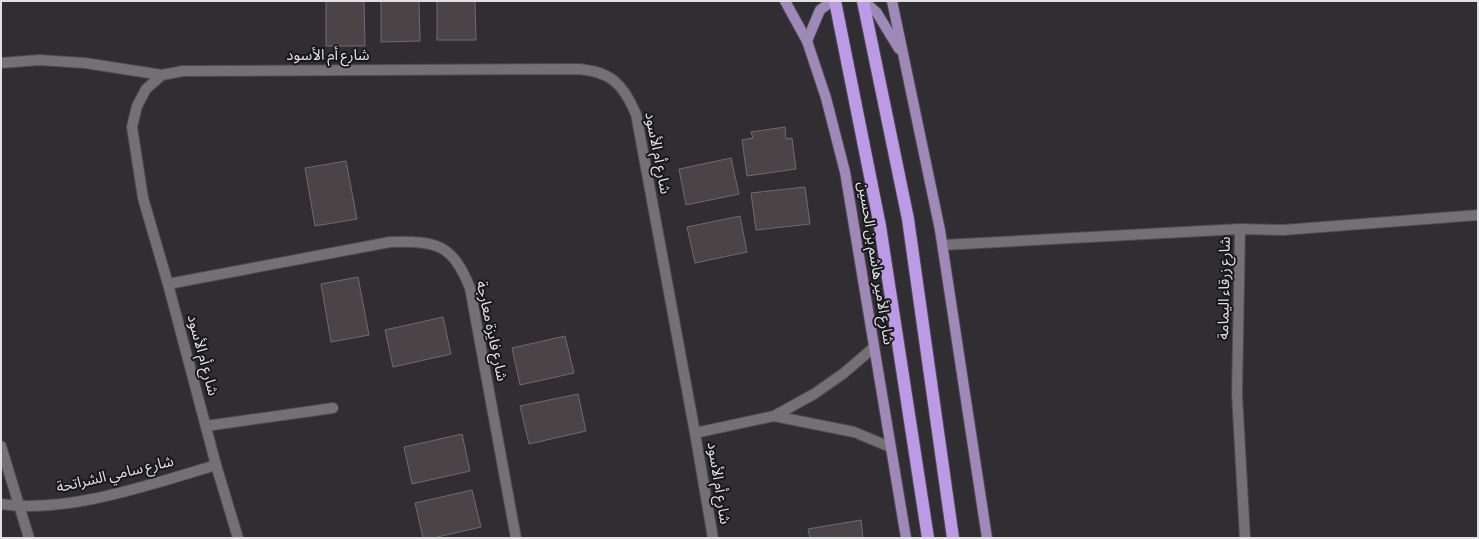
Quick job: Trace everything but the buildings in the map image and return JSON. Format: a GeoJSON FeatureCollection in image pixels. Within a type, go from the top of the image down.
{"type":"FeatureCollection","features":[{"type":"Feature","properties":{"kind":"highway","name":"شارع الأمير هاشم بن الحسين"},"geometry":{"type":"LineString","coordinates":[[835,1],[880,226],[928,538]]}},
{"type":"Feature","properties":{"kind":"highway"},"geometry":{"type":"LineString","coordinates":[[863,1],[908,219],[953,538]]}},
{"type":"Feature","properties":{"kind":"main road","name":"شارع الأمير هاشم بن الحسين"},"geometry":{"type":"LineString","coordinates":[[785,1],[807,41],[826,98],[845,172],[873,348],[906,538]]}},
{"type":"Feature","properties":{"kind":"main road"},"geometry":{"type":"LineString","coordinates":[[807,41],[820,10],[832,1]]}},
{"type":"Feature","properties":{"kind":"main road"},"geometry":{"type":"LineString","coordinates":[[863,1],[877,13],[902,54]]}},
{"type":"Feature","properties":{"kind":"main road"},"geometry":{"type":"LineString","coordinates":[[894,4],[902,54],[942,245],[973,437],[987,538]]}},
{"type":"Feature","properties":{"kind":"street"},"geometry":{"type":"LineString","coordinates":[[1,63],[39,60],[78,62],[162,75]]}},
{"type":"Feature","properties":{"kind":"street","name":"شارع أم الأسود"},"geometry":{"type":"LineString","coordinates":[[238,538],[216,465],[168,284],[142,198],[132,127],[137,106],[146,89],[162,75],[183,71],[577,69],[593,70],[610,77],[622,88],[630,99],[636,114],[713,538]]}},
{"type":"Feature","properties":{"kind":"street","name":"شارع زرقاء اليمامة"},"geometry":{"type":"LineString","coordinates":[[1245,538],[1237,394],[1240,229],[1283,230],[1478,215]]}},
{"type":"Feature","properties":{"kind":"street"},"geometry":{"type":"LineString","coordinates":[[942,245],[1240,229]]}},
{"type":"Feature","properties":{"kind":"street","name":"شارع فايزة معارجة"},"geometry":{"type":"LineString","coordinates":[[168,284],[390,242],[414,241],[436,245],[451,255],[462,268],[470,288],[516,538]]}},
{"type":"Feature","properties":{"kind":"street","name":"شارع أم الأسود"},"geometry":{"type":"LineString","coordinates":[[695,433],[774,416],[814,394],[844,373],[873,348]]}},
{"type":"Feature","properties":{"kind":"street"},"geometry":{"type":"LineString","coordinates":[[206,426],[334,408]]}},
{"type":"Feature","properties":{"kind":"street","name":"شارع أم الأسود"},"geometry":{"type":"LineString","coordinates":[[774,416],[854,432],[890,447]]}},
{"type":"Feature","properties":{"kind":"street"},"geometry":{"type":"LineString","coordinates":[[1,446],[29,538]]}},
{"type":"Feature","properties":{"kind":"street","name":"شارع سامي الشراتحة"},"geometry":{"type":"LineString","coordinates":[[1,504],[20,507],[76,501],[142,486],[216,465]]}}]}
